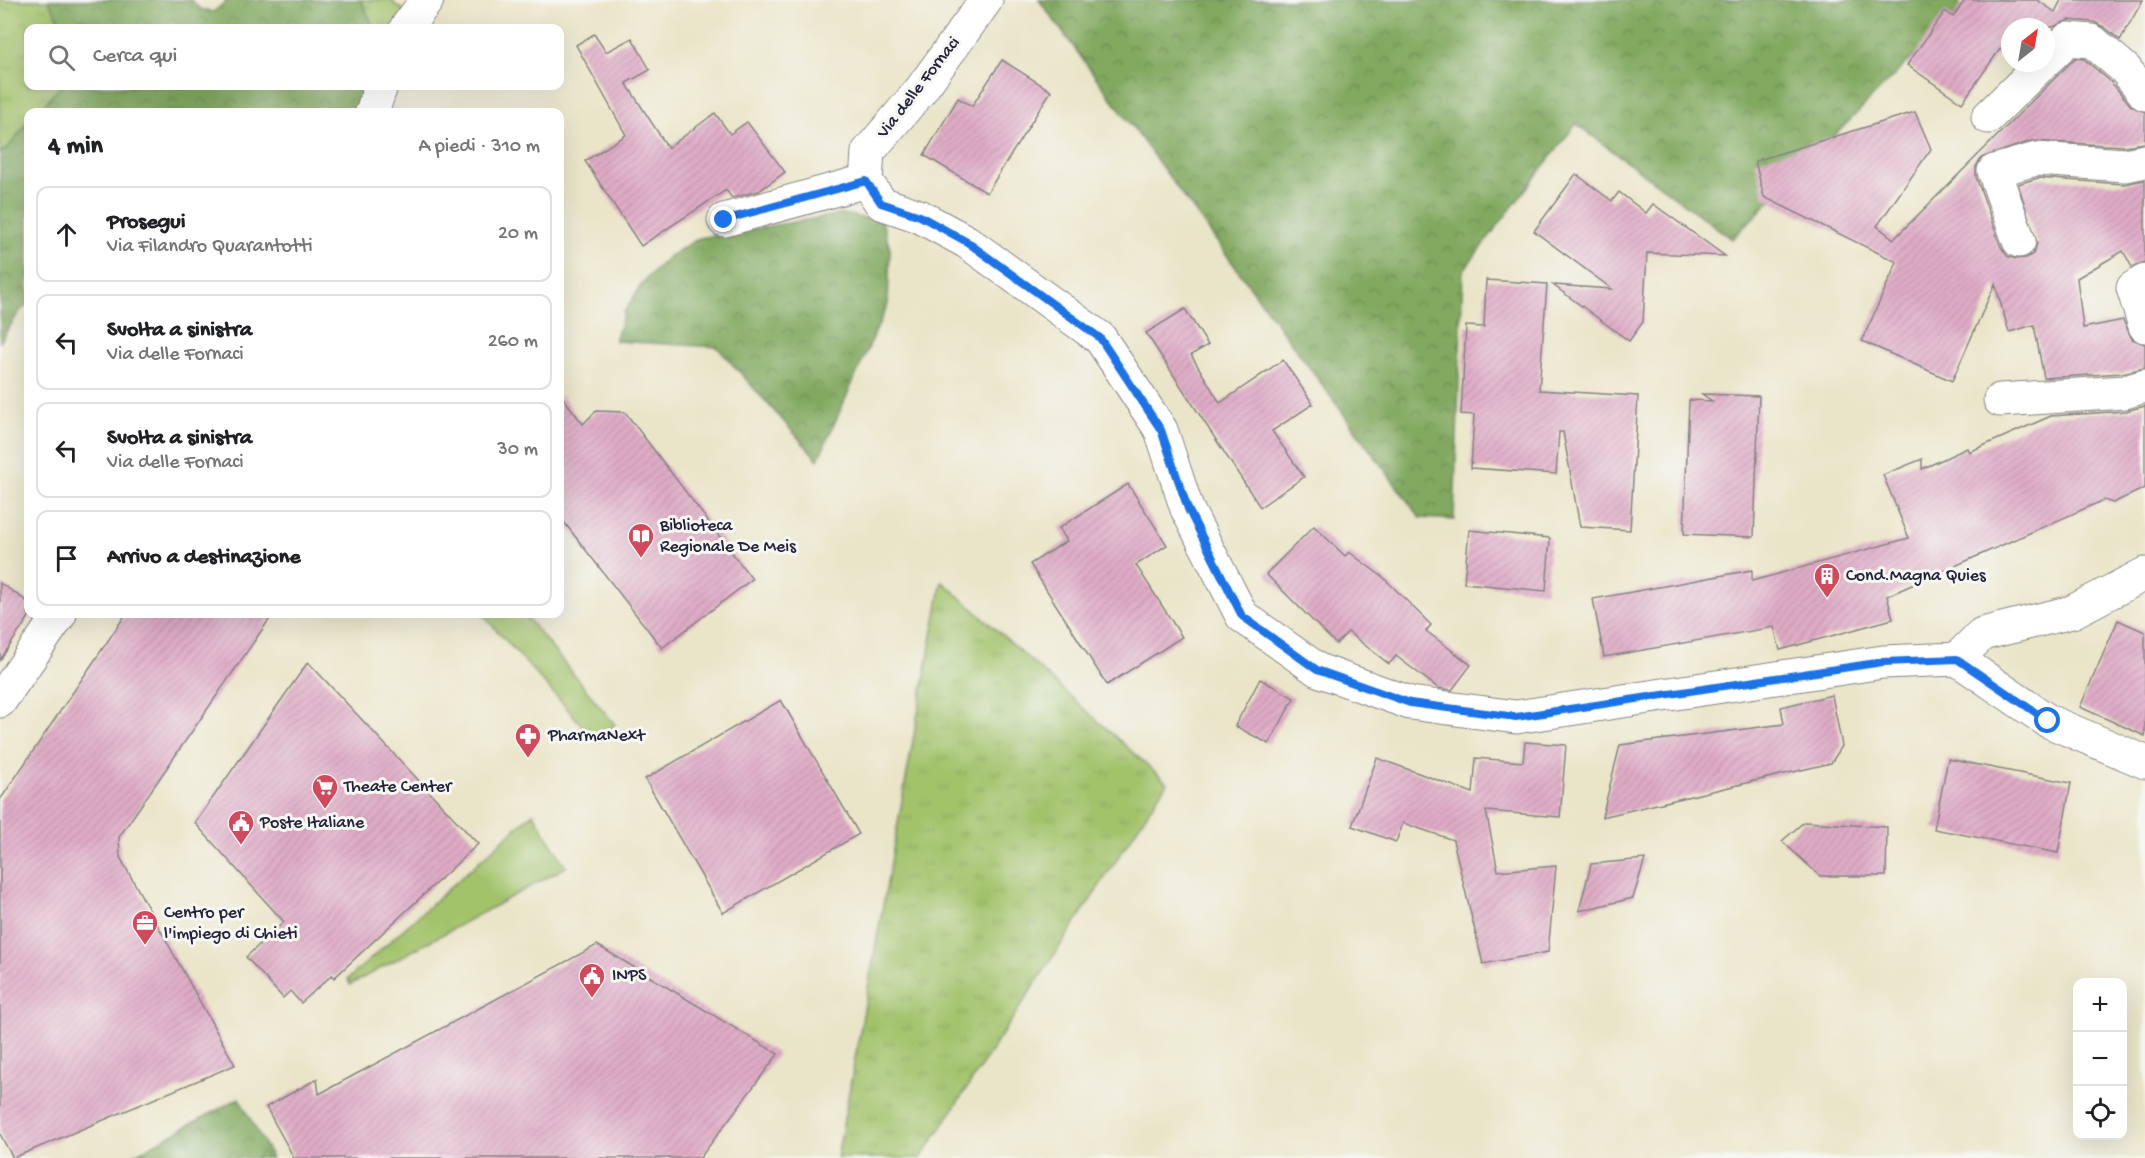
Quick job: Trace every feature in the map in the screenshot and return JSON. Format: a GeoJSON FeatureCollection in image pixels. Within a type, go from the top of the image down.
{"type":"FeatureCollection","features":[{"type":"Feature","properties":{"kind":"street"},"geometry":{"type":"LineString","coordinates":[[409,24],[427,0]]}},
{"type":"Feature","properties":{"kind":"street","name":"Via delle Fornaci"},"geometry":{"type":"LineString","coordinates":[[866,181],[868,152],[920,91],[986,0]]}},
{"type":"Feature","properties":{"kind":"street"},"geometry":{"type":"LineString","coordinates":[[2055,51],[2068,39],[2092,41],[2125,69],[2145,94]]}},
{"type":"Feature","properties":{"kind":"street"},"geometry":{"type":"LineString","coordinates":[[1988,117],[2033,72]]}},
{"type":"Feature","properties":{"kind":"street"},"geometry":{"type":"LineString","coordinates":[[373,108],[380,90]]}},
{"type":"Feature","properties":{"kind":"street"},"geometry":{"type":"LineString","coordinates":[[2019,242],[1994,171],[2036,159],[2125,165],[2145,160]]}},
{"type":"Feature","properties":{"kind":"street"},"geometry":{"type":"LineString","coordinates":[[724,220],[866,181],[881,203],[920,216],[967,242],[1100,338],[1161,430],[1188,509],[1242,616],[1317,670],[1410,703],[1516,717],[1883,662],[1957,659],[2048,721],[2145,762]]}},
{"type":"Feature","properties":{"kind":"street"},"geometry":{"type":"LineString","coordinates":[[2145,281],[2133,288],[2145,326]]}},
{"type":"Feature","properties":{"kind":"street"},"geometry":{"type":"LineString","coordinates":[[2000,400],[2125,392],[2145,386]]}},
{"type":"Feature","properties":{"kind":"street"},"geometry":{"type":"LineString","coordinates":[[1957,659],[1982,634],[2072,612],[2145,574]]}},
{"type":"Feature","properties":{"kind":"street"},"geometry":{"type":"LineString","coordinates":[[0,701],[57,618]]}},
{"type":"Feature","properties":{"kind":"green space"},"geometry":{"type":"Polygon","coordinates":[[[0,0],[48,0],[62,24],[24,24],[24,90],[57,90],[41,108],[24,108],[24,126],[19,136],[0,153],[0,0]]]}},
{"type":"Feature","properties":{"kind":"green space"},"geometry":{"type":"Polygon","coordinates":[[[48,0],[191,0],[200,9],[213,12],[228,0],[361,0],[372,24],[62,24],[48,0]]]}},
{"type":"Feature","properties":{"kind":"green space"},"geometry":{"type":"Polygon","coordinates":[[[361,0],[394,0],[394,4],[408,12],[399,24],[372,24],[361,0]]]}},
{"type":"Feature","properties":{"kind":"green space"},"geometry":{"type":"Polygon","coordinates":[[[1039,0],[1959,0],[1960,9],[1732,239],[1576,124],[1463,271],[1454,520],[1420,518],[1039,0]]]}},
{"type":"Feature","properties":{"kind":"green space"},"geometry":{"type":"Polygon","coordinates":[[[57,90],[365,90],[356,108],[41,108],[57,90]]]}},
{"type":"Feature","properties":{"kind":"green space"},"geometry":{"type":"Polygon","coordinates":[[[24,127],[24,308],[0,342],[0,153],[8,148],[24,127]]]}},
{"type":"Feature","properties":{"kind":"green space"},"geometry":{"type":"Polygon","coordinates":[[[841,214],[882,221],[890,249],[888,304],[818,460],[717,347],[615,341],[624,312],[644,281],[668,257],[699,238],[841,214]]]}},
{"type":"Feature","properties":{"kind":"green space"},"geometry":{"type":"Polygon","coordinates":[[[942,581],[1167,783],[921,1158],[837,1158],[942,581]]]}},
{"type":"Feature","properties":{"kind":"green space"},"geometry":{"type":"Polygon","coordinates":[[[486,618],[527,618],[615,725],[597,742],[486,618]]]}},
{"type":"Feature","properties":{"kind":"green space"},"geometry":{"type":"Polygon","coordinates":[[[533,813],[566,867],[350,985],[348,979],[533,813]]]}},
{"type":"Feature","properties":{"kind":"green space"},"geometry":{"type":"Polygon","coordinates":[[[239,1098],[272,1158],[128,1158],[239,1098]]]}},
{"type":"Feature","properties":{"kind":"building"},"geometry":{"type":"Polygon","coordinates":[[[1965,0],[2037,0],[2055,12],[2061,0],[2143,0],[2120,40],[2094,22],[2069,20],[2055,26],[2055,18],[2001,18],[2001,50],[1962,103],[1907,65],[1945,11],[1953,17],[1965,0]]]}},
{"type":"Feature","properties":{"kind":"building"},"geometry":{"type":"Polygon","coordinates":[[[594,34],[606,52],[632,38],[650,70],[626,83],[668,148],[715,113],[730,134],[747,122],[785,172],[759,191],[732,198],[726,190],[641,246],[585,161],[626,135],[576,45],[594,34]]]}},
{"type":"Feature","properties":{"kind":"building"},"geometry":{"type":"Polygon","coordinates":[[[2075,58],[2084,59],[2111,82],[2131,106],[2145,112],[2145,143],[2124,146],[2031,141],[1981,158],[1976,167],[1976,177],[2001,247],[2007,256],[2016,259],[2026,258],[2033,254],[2037,244],[2018,184],[2038,178],[2124,184],[2145,180],[2145,262],[2132,267],[2123,251],[2077,278],[2083,328],[2123,320],[2132,339],[2145,344],[2145,368],[2122,373],[2044,378],[2034,325],[2009,332],[1995,284],[1952,381],[1862,341],[1897,262],[1764,197],[1755,161],[1915,112],[1931,149],[1877,226],[1894,239],[2075,58]]]}},
{"type":"Feature","properties":{"kind":"building"},"geometry":{"type":"Polygon","coordinates":[[[1002,60],[1051,91],[987,193],[924,155],[958,98],[972,106],[1002,60]]]}},
{"type":"Feature","properties":{"kind":"building"},"geometry":{"type":"Polygon","coordinates":[[[1576,174],[1612,201],[1619,192],[1646,213],[1653,204],[1725,256],[1647,253],[1643,322],[1629,341],[1553,285],[1612,289],[1534,231],[1576,174]]]}},
{"type":"Feature","properties":{"kind":"building"},"geometry":{"type":"Polygon","coordinates":[[[1486,280],[1547,284],[1539,390],[1638,396],[1630,530],[1580,527],[1563,432],[1559,432],[1556,474],[1471,468],[1474,415],[1461,414],[1466,326],[1484,327],[1486,280]]]}},
{"type":"Feature","properties":{"kind":"building"},"geometry":{"type":"Polygon","coordinates":[[[1185,309],[1208,345],[1191,355],[1220,403],[1283,360],[1313,404],[1272,431],[1304,477],[1260,507],[1146,333],[1185,309]]]}},
{"type":"Feature","properties":{"kind":"building"},"geometry":{"type":"Polygon","coordinates":[[[1702,394],[1759,396],[1754,537],[1684,534],[1689,400],[1712,401],[1702,394]]]}},
{"type":"Feature","properties":{"kind":"building","name":"Biblioteca Regionale De Meis"},"geometry":{"type":"Polygon","coordinates":[[[564,399],[583,424],[596,411],[625,412],[752,579],[662,648],[564,522],[564,399]]]}},
{"type":"Feature","properties":{"kind":"building"},"geometry":{"type":"Polygon","coordinates":[[[2145,406],[2145,488],[2113,503],[2104,500],[1887,596],[1893,619],[1780,650],[1774,627],[1604,657],[1593,599],[1752,570],[1752,581],[1909,538],[1883,475],[1922,459],[1922,469],[1967,448],[1969,452],[2051,416],[2126,411],[2145,406]]]}},
{"type":"Feature","properties":{"kind":"building"},"geometry":{"type":"Polygon","coordinates":[[[1128,484],[1167,545],[1136,565],[1182,637],[1107,685],[1030,564],[1067,541],[1059,528],[1128,484]]]}},
{"type":"Feature","properties":{"kind":"building"},"geometry":{"type":"Polygon","coordinates":[[[1314,526],[1345,556],[1349,552],[1384,578],[1431,625],[1426,631],[1471,665],[1452,690],[1438,688],[1396,656],[1389,664],[1348,632],[1336,644],[1266,574],[1314,526]]]}},
{"type":"Feature","properties":{"kind":"building"},"geometry":{"type":"Polygon","coordinates":[[[1469,530],[1550,538],[1546,591],[1464,583],[1469,530]]]}},
{"type":"Feature","properties":{"kind":"building"},"geometry":{"type":"Polygon","coordinates":[[[0,583],[24,599],[24,618],[28,618],[0,660],[0,583]]]}},
{"type":"Feature","properties":{"kind":"building"},"geometry":{"type":"Polygon","coordinates":[[[123,618],[270,618],[119,837],[120,857],[235,1065],[13,1158],[0,1134],[0,800],[123,618]]]}},
{"type":"Feature","properties":{"kind":"building"},"geometry":{"type":"Polygon","coordinates":[[[2118,620],[2145,632],[2145,736],[2080,707],[2118,620]]]}},
{"type":"Feature","properties":{"kind":"building","name":"Theate Center"},"geometry":{"type":"Polygon","coordinates":[[[308,662],[478,844],[334,978],[332,975],[301,1003],[290,991],[283,998],[246,957],[284,922],[195,823],[308,662]]]}},
{"type":"Feature","properties":{"kind":"building"},"geometry":{"type":"Polygon","coordinates":[[[1260,679],[1294,698],[1269,744],[1235,726],[1260,679]]]}},
{"type":"Feature","properties":{"kind":"building"},"geometry":{"type":"Polygon","coordinates":[[[1832,695],[1842,746],[1831,763],[1602,817],[1620,745],[1784,724],[1781,707],[1832,695]]]}},
{"type":"Feature","properties":{"kind":"building"},"geometry":{"type":"Polygon","coordinates":[[[781,700],[859,834],[723,913],[645,779],[781,700]]]}},
{"type":"Feature","properties":{"kind":"building"},"geometry":{"type":"Polygon","coordinates":[[[1525,742],[1566,745],[1560,817],[1486,811],[1498,871],[1556,866],[1548,952],[1483,964],[1453,840],[1403,823],[1396,842],[1352,826],[1377,758],[1473,793],[1476,758],[1523,762],[1525,742]]]}},
{"type":"Feature","properties":{"kind":"building"},"geometry":{"type":"Polygon","coordinates":[[[1948,759],[2071,783],[2058,853],[1934,829],[1948,759]]]}},
{"type":"Feature","properties":{"kind":"building"},"geometry":{"type":"Polygon","coordinates":[[[1804,822],[1887,827],[1886,876],[1820,876],[1782,841],[1804,822]]]}},
{"type":"Feature","properties":{"kind":"building"},"geometry":{"type":"Polygon","coordinates":[[[1645,859],[1633,898],[1579,911],[1591,864],[1645,859]]]}},
{"type":"Feature","properties":{"kind":"building","name":"INPS"},"geometry":{"type":"Polygon","coordinates":[[[597,945],[778,1054],[700,1158],[294,1158],[266,1107],[317,1079],[319,1094],[597,945]]]}},
{"type":"Feature","properties":{"kind":"place","name":"Biblioteca Regionale De Meis"},"geometry":{"type":"Point","coordinates":[641,559]}},
{"type":"Feature","properties":{"kind":"place","name":"Cond.Magna Quies"},"geometry":{"type":"Point","coordinates":[1827,599]}},
{"type":"Feature","properties":{"kind":"place","name":"PharmaNext"},"geometry":{"type":"Point","coordinates":[528,759]}},
{"type":"Feature","properties":{"kind":"place","name":"Theate Center"},"geometry":{"type":"Point","coordinates":[325,810]}},
{"type":"Feature","properties":{"kind":"place","name":"Poste Italiane"},"geometry":{"type":"Point","coordinates":[241,846]}},
{"type":"Feature","properties":{"kind":"place","name":"Centro per l'impiego di Chieti"},"geometry":{"type":"Point","coordinates":[145,946]}},
{"type":"Feature","properties":{"kind":"place","name":"INPS"},"geometry":{"type":"Point","coordinates":[592,999]}},
{"type":"Feature","properties":{"kind":"route"},"geometry":{"type":"LineString","coordinates":[[724,220],[866,181],[881,203],[920,216],[967,242],[1100,338],[1161,430],[1188,509],[1242,616],[1317,670],[1410,703],[1516,717],[1883,662],[1957,659],[2048,721]]}}]}
